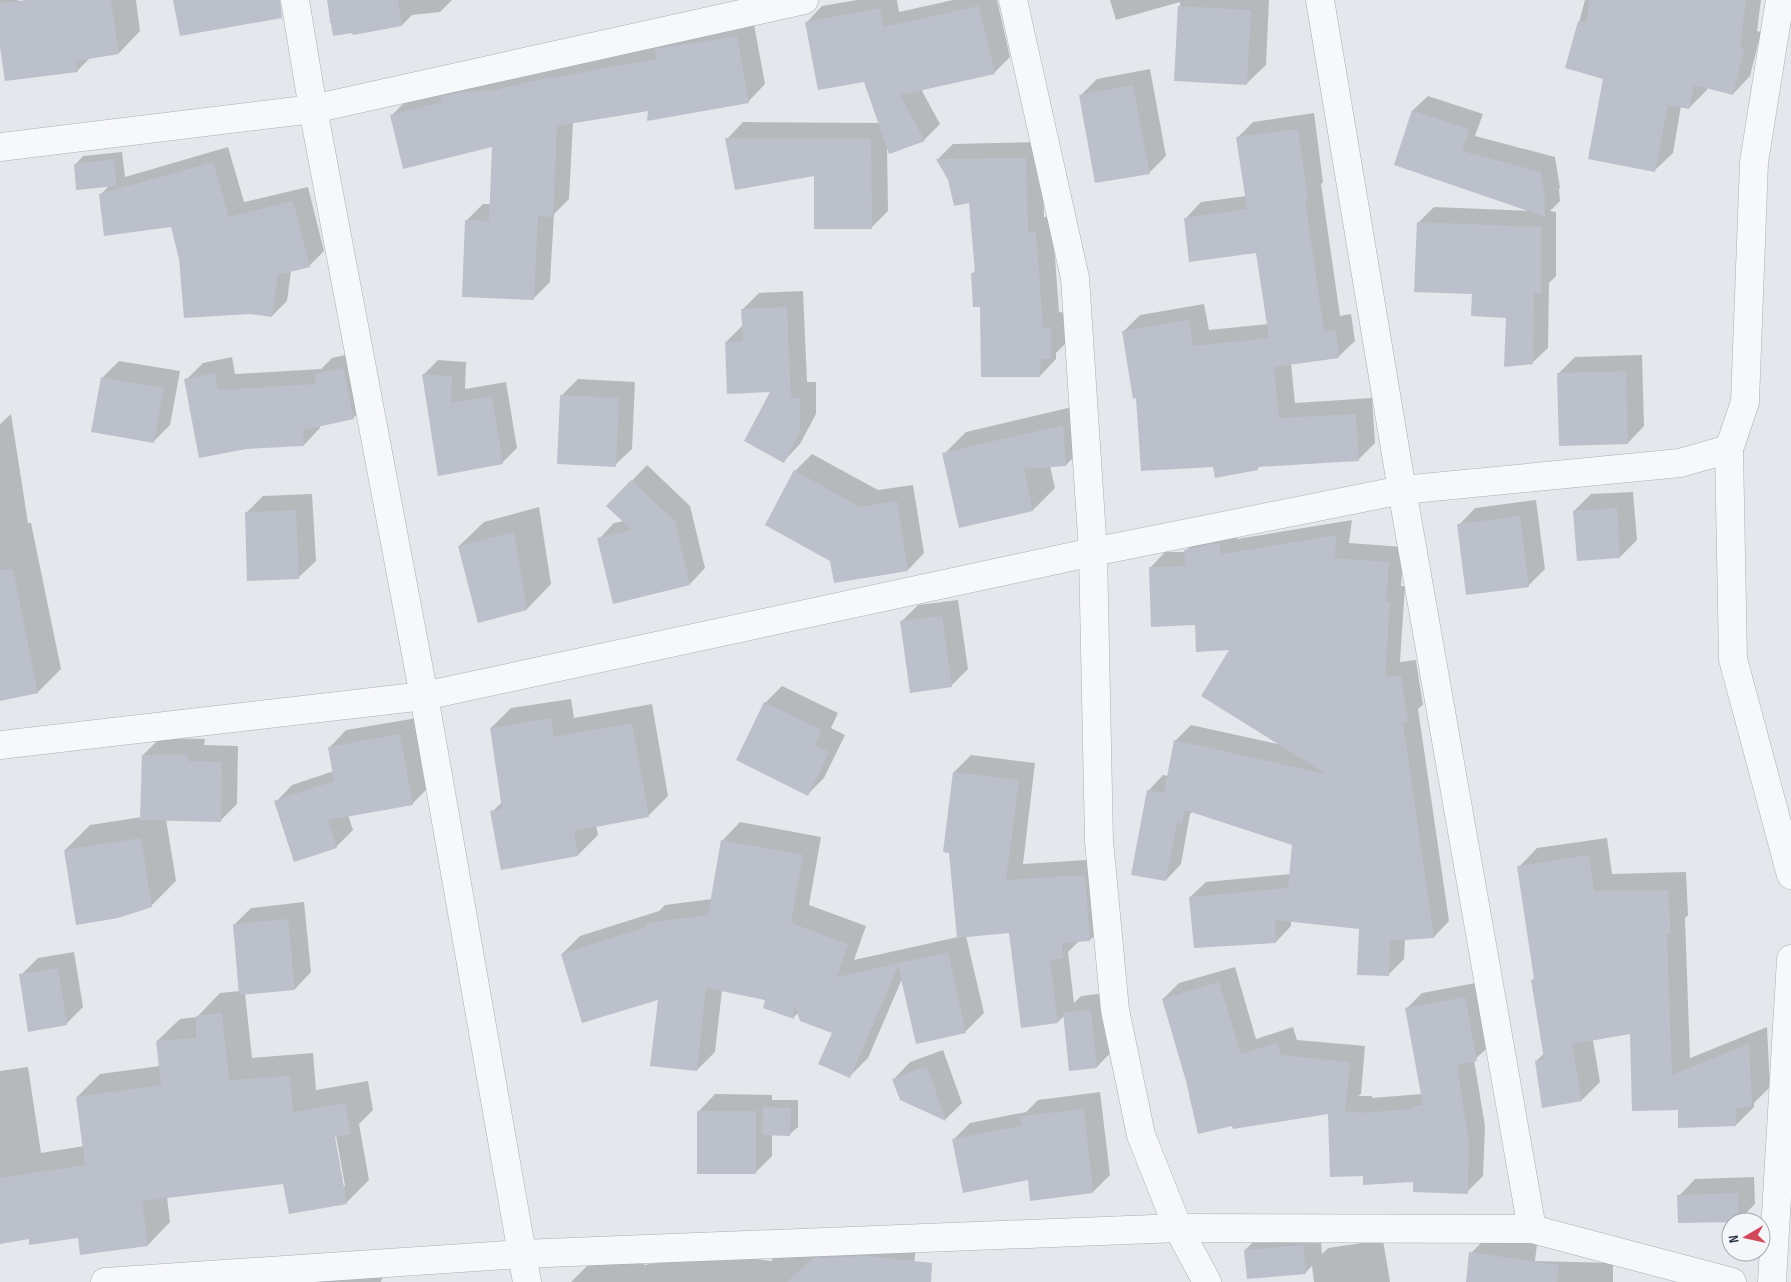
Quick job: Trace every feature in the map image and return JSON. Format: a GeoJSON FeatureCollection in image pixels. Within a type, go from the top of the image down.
{"type":"FeatureCollection","features":[{"type":"Feature","properties":{"kind":"street"},"geometry":{"type":"LineString","coordinates":[[295,0],[313,109],[424,696],[527,1282]]}},
{"type":"Feature","properties":{"kind":"street"},"geometry":{"type":"LineString","coordinates":[[0,147],[313,109],[804,0]]}},
{"type":"Feature","properties":{"kind":"street"},"geometry":{"type":"LineString","coordinates":[[1013,0],[1075,278],[1093,552],[1099,841],[1115,1010],[1141,1135],[1178,1228],[1207,1282]]}},
{"type":"Feature","properties":{"kind":"street"},"geometry":{"type":"LineString","coordinates":[[1320,0],[1402,490],[1532,1229]]}},
{"type":"Feature","properties":{"kind":"street"},"geometry":{"type":"LineString","coordinates":[[1780,0],[1754,162],[1745,402],[1729,449],[1733,659],[1791,875]]}},
{"type":"Feature","properties":{"kind":"street"},"geometry":{"type":"LineString","coordinates":[[0,745],[424,696],[1093,552],[1402,490],[1680,463],[1729,449]]}},
{"type":"Feature","properties":{"kind":"street"},"geometry":{"type":"LineString","coordinates":[[1772,1282],[1791,959]]}},
{"type":"Feature","properties":{"kind":"street"},"geometry":{"type":"LineString","coordinates":[[105,1282],[521,1254],[1178,1228],[1532,1229],[1732,1282]]}},
{"type":"Feature","properties":{"kind":"building"},"geometry":{"type":"Polygon","coordinates":[[[27,0],[111,0],[119,54],[76,61],[78,72],[5,81],[0,47],[0,3],[27,0]]]}},
{"type":"Feature","properties":{"kind":"building"},"geometry":{"type":"Polygon","coordinates":[[[173,0],[280,0],[282,18],[180,36],[173,0]]]}},
{"type":"Feature","properties":{"kind":"building"},"geometry":{"type":"Polygon","coordinates":[[[327,0],[398,0],[402,26],[353,35],[352,33],[333,36],[327,0]]]}},
{"type":"Feature","properties":{"kind":"building"},"geometry":{"type":"Polygon","coordinates":[[[1589,0],[1746,0],[1740,48],[1744,49],[1733,95],[1694,85],[1689,109],[1668,105],[1655,172],[1588,159],[1603,79],[1565,68],[1578,21],[1587,23],[1589,0]]]}},
{"type":"Feature","properties":{"kind":"building"},"geometry":{"type":"Polygon","coordinates":[[[979,6],[995,74],[900,95],[925,141],[889,154],[864,82],[818,90],[805,22],[880,8],[883,27],[979,6]]]}},
{"type":"Feature","properties":{"kind":"building"},"geometry":{"type":"Polygon","coordinates":[[[1178,6],[1251,10],[1247,85],[1174,81],[1178,6]]]}},
{"type":"Feature","properties":{"kind":"building"},"geometry":{"type":"Polygon","coordinates":[[[737,36],[749,103],[647,121],[648,111],[557,126],[553,217],[538,216],[534,300],[462,297],[465,220],[489,221],[492,147],[403,169],[390,115],[442,102],[441,96],[463,92],[495,90],[550,77],[656,59],[655,49],[737,36]]]}},
{"type":"Feature","properties":{"kind":"building"},"geometry":{"type":"Polygon","coordinates":[[[1133,85],[1150,174],[1095,183],[1079,95],[1133,85]]]}},
{"type":"Feature","properties":{"kind":"building"},"geometry":{"type":"Polygon","coordinates":[[[1412,110],[1469,129],[1462,151],[1541,172],[1546,217],[1394,165],[1412,110]]]}},
{"type":"Feature","properties":{"kind":"building"},"geometry":{"type":"Polygon","coordinates":[[[1298,129],[1308,199],[1305,199],[1324,331],[1336,330],[1339,358],[1274,367],[1279,418],[1356,414],[1359,461],[1257,467],[1258,470],[1215,478],[1213,467],[1141,471],[1136,398],[1133,399],[1122,331],[1189,320],[1193,346],[1269,338],[1256,253],[1189,262],[1184,218],[1247,209],[1236,137],[1298,129]]]}},
{"type":"Feature","properties":{"kind":"building"},"geometry":{"type":"Polygon","coordinates":[[[725,138],[871,139],[872,229],[814,229],[814,176],[735,190],[725,138]]]}},
{"type":"Feature","properties":{"kind":"building"},"geometry":{"type":"Polygon","coordinates":[[[1026,158],[1028,232],[1036,231],[1043,328],[1051,328],[1051,359],[1041,359],[1040,377],[981,377],[980,307],[973,307],[971,273],[975,273],[969,203],[954,206],[948,180],[936,159],[1026,158]]]}},
{"type":"Feature","properties":{"kind":"building"},"geometry":{"type":"Polygon","coordinates":[[[114,159],[117,186],[76,190],[74,164],[114,159]]]}},
{"type":"Feature","properties":{"kind":"building"},"geometry":{"type":"Polygon","coordinates":[[[213,162],[229,217],[293,201],[310,267],[278,275],[272,317],[250,314],[184,318],[179,259],[171,227],[104,236],[99,194],[213,162]]]}},
{"type":"Feature","properties":{"kind":"building"},"geometry":{"type":"Polygon","coordinates":[[[1417,222],[1541,227],[1541,293],[1534,293],[1533,364],[1504,367],[1506,318],[1471,316],[1472,294],[1414,292],[1417,222]]]}},
{"type":"Feature","properties":{"kind":"building"},"geometry":{"type":"Polygon","coordinates":[[[787,307],[791,398],[800,398],[800,432],[784,463],[744,441],[770,392],[727,394],[725,342],[743,341],[741,309],[787,307]]]}},
{"type":"Feature","properties":{"kind":"building"},"geometry":{"type":"Polygon","coordinates":[[[343,368],[354,419],[303,430],[304,446],[246,449],[199,458],[184,379],[215,373],[218,390],[316,384],[314,374],[343,368]]]}},
{"type":"Feature","properties":{"kind":"building"},"geometry":{"type":"Polygon","coordinates":[[[1626,371],[1628,444],[1559,446],[1557,373],[1626,371]]]}},
{"type":"Feature","properties":{"kind":"building"},"geometry":{"type":"Polygon","coordinates":[[[422,374],[452,376],[451,403],[492,396],[503,464],[438,476],[422,374]]]}},
{"type":"Feature","properties":{"kind":"building"},"geometry":{"type":"Polygon","coordinates":[[[101,377],[164,388],[154,443],[91,432],[101,377]]]}},
{"type":"Feature","properties":{"kind":"building"},"geometry":{"type":"Polygon","coordinates":[[[560,395],[619,398],[616,467],[557,464],[560,395]]]}},
{"type":"Feature","properties":{"kind":"building"},"geometry":{"type":"Polygon","coordinates":[[[1063,425],[1066,466],[1024,469],[1033,511],[959,528],[942,453],[1063,425]]]}},
{"type":"Feature","properties":{"kind":"building"},"geometry":{"type":"Polygon","coordinates":[[[794,470],[860,507],[897,501],[908,571],[834,583],[830,561],[765,525],[794,470]]]}},
{"type":"Feature","properties":{"kind":"building"},"geometry":{"type":"Polygon","coordinates":[[[631,480],[675,521],[690,585],[613,604],[597,538],[632,530],[606,506],[631,480]]]}},
{"type":"Feature","properties":{"kind":"building"},"geometry":{"type":"Polygon","coordinates":[[[1617,508],[1620,558],[1577,561],[1573,511],[1617,508]]]}},
{"type":"Feature","properties":{"kind":"building"},"geometry":{"type":"Polygon","coordinates":[[[296,510],[299,579],[247,581],[245,512],[296,510]]]}},
{"type":"Feature","properties":{"kind":"building"},"geometry":{"type":"Polygon","coordinates":[[[1520,516],[1529,587],[1466,595],[1457,524],[1520,516]]]}},
{"type":"Feature","properties":{"kind":"building"},"geometry":{"type":"Polygon","coordinates":[[[514,532],[527,610],[478,623],[458,546],[514,532]]]}},
{"type":"Feature","properties":{"kind":"building"},"geometry":{"type":"Polygon","coordinates":[[[1337,535],[1334,558],[1389,562],[1386,601],[1390,602],[1385,677],[1401,675],[1408,722],[1403,722],[1434,938],[1390,941],[1389,976],[1357,975],[1359,929],[1275,920],[1276,943],[1194,948],[1189,897],[1288,888],[1292,845],[1185,810],[1182,824],[1177,823],[1166,881],[1131,875],[1147,790],[1164,793],[1174,740],[1326,774],[1201,696],[1229,650],[1196,652],[1195,625],[1151,627],[1149,567],[1186,566],[1184,550],[1219,543],[1221,554],[1337,535]]]}},
{"type":"Feature","properties":{"kind":"building"},"geometry":{"type":"Polygon","coordinates":[[[13,569],[38,693],[0,701],[0,570],[13,569]]]}},
{"type":"Feature","properties":{"kind":"building"},"geometry":{"type":"Polygon","coordinates":[[[942,616],[952,687],[910,693],[900,621],[942,616]]]}},
{"type":"Feature","properties":{"kind":"building"},"geometry":{"type":"Polygon","coordinates":[[[764,702],[822,730],[815,745],[829,752],[808,796],[736,760],[764,702]]]}},
{"type":"Feature","properties":{"kind":"building"},"geometry":{"type":"Polygon","coordinates":[[[551,718],[554,737],[632,723],[649,817],[574,831],[578,856],[501,870],[490,811],[502,809],[490,728],[551,718]]]}},
{"type":"Feature","properties":{"kind":"building"},"geometry":{"type":"Polygon","coordinates":[[[400,734],[413,805],[328,820],[337,848],[294,862],[274,801],[334,781],[328,747],[400,734]]]}},
{"type":"Feature","properties":{"kind":"building"},"geometry":{"type":"Polygon","coordinates":[[[142,755],[188,755],[188,761],[222,762],[221,822],[140,820],[142,755]]]}},
{"type":"Feature","properties":{"kind":"building"},"geometry":{"type":"Polygon","coordinates":[[[953,772],[1019,780],[1006,880],[1085,875],[1090,941],[1062,943],[1063,958],[1050,960],[1058,1023],[1021,1028],[1009,933],[957,938],[949,853],[943,852],[953,772]]]}},
{"type":"Feature","properties":{"kind":"building"},"geometry":{"type":"Polygon","coordinates":[[[141,838],[152,907],[118,918],[76,925],[64,850],[141,838]]]}},
{"type":"Feature","properties":{"kind":"building"},"geometry":{"type":"Polygon","coordinates":[[[721,840],[803,855],[791,923],[848,944],[837,977],[948,952],[966,1033],[916,1044],[898,966],[850,1078],[818,1064],[832,1033],[800,1021],[794,1004],[794,1019],[763,1008],[765,1000],[706,988],[697,1071],[650,1066],[658,1000],[582,1023],[561,954],[646,927],[646,923],[708,915],[721,840]]]}},
{"type":"Feature","properties":{"kind":"building"},"geometry":{"type":"Polygon","coordinates":[[[1589,855],[1594,891],[1668,890],[1671,934],[1667,934],[1672,1075],[1749,1044],[1752,1106],[1736,1108],[1736,1126],[1678,1128],[1678,1110],[1632,1111],[1630,1034],[1572,1044],[1582,1101],[1542,1108],[1535,1061],[1544,1059],[1531,980],[1534,979],[1517,866],[1589,855]]]}},
{"type":"Feature","properties":{"kind":"building"},"geometry":{"type":"Polygon","coordinates":[[[288,919],[295,990],[239,995],[233,924],[288,919]]]}},
{"type":"Feature","properties":{"kind":"building"},"geometry":{"type":"Polygon","coordinates":[[[58,968],[67,1025],[28,1032],[19,974],[58,968]]]}},
{"type":"Feature","properties":{"kind":"building"},"geometry":{"type":"Polygon","coordinates":[[[1219,982],[1241,1054],[1277,1043],[1281,1055],[1350,1062],[1345,1111],[1342,1112],[1356,1111],[1356,1113],[1413,1109],[1412,1107],[1423,1105],[1405,1008],[1465,997],[1477,1061],[1457,1065],[1469,1143],[1468,1194],[1413,1192],[1413,1182],[1363,1185],[1363,1176],[1330,1177],[1328,1114],[1233,1129],[1232,1126],[1198,1134],[1186,1081],[1162,999],[1219,982]]]}},
{"type":"Feature","properties":{"kind":"building"},"geometry":{"type":"Polygon","coordinates":[[[1091,1010],[1097,1068],[1069,1071],[1063,1012],[1091,1010]]]}},
{"type":"Feature","properties":{"kind":"building"},"geometry":{"type":"Polygon","coordinates":[[[222,1013],[229,1080],[290,1076],[293,1112],[345,1103],[351,1134],[335,1137],[347,1204],[289,1214],[283,1184],[142,1201],[148,1246],[80,1255],[78,1238],[29,1245],[29,1239],[0,1244],[0,1178],[85,1165],[76,1097],[161,1085],[156,1041],[196,1038],[196,1016],[222,1013]]]}},
{"type":"Feature","properties":{"kind":"building"},"geometry":{"type":"Polygon","coordinates":[[[927,1066],[946,1121],[900,1100],[892,1079],[927,1066]]]}},
{"type":"Feature","properties":{"kind":"building"},"geometry":{"type":"Polygon","coordinates":[[[763,1107],[791,1108],[790,1136],[762,1135],[763,1107]]]}},
{"type":"Feature","properties":{"kind":"building"},"geometry":{"type":"Polygon","coordinates":[[[1084,1109],[1093,1193],[1030,1201],[1028,1180],[963,1193],[952,1139],[1021,1126],[1020,1116],[1084,1109]]]}},
{"type":"Feature","properties":{"kind":"building"},"geometry":{"type":"Polygon","coordinates":[[[697,1111],[756,1111],[756,1174],[697,1174],[697,1111]]]}},
{"type":"Feature","properties":{"kind":"building"},"geometry":{"type":"Polygon","coordinates":[[[1738,1193],[1738,1212],[1721,1212],[1721,1222],[1678,1223],[1677,1195],[1738,1193]]]}},
{"type":"Feature","properties":{"kind":"building"},"geometry":{"type":"Polygon","coordinates":[[[1303,1245],[1306,1274],[1247,1279],[1244,1250],[1303,1245]]]}},
{"type":"Feature","properties":{"kind":"building"},"geometry":{"type":"Polygon","coordinates":[[[1469,1252],[1559,1265],[1557,1282],[1466,1282],[1469,1252]]]}},
{"type":"Feature","properties":{"kind":"building"},"geometry":{"type":"Polygon","coordinates":[[[868,1256],[932,1263],[931,1282],[787,1282],[813,1258],[868,1256]]]}}]}
